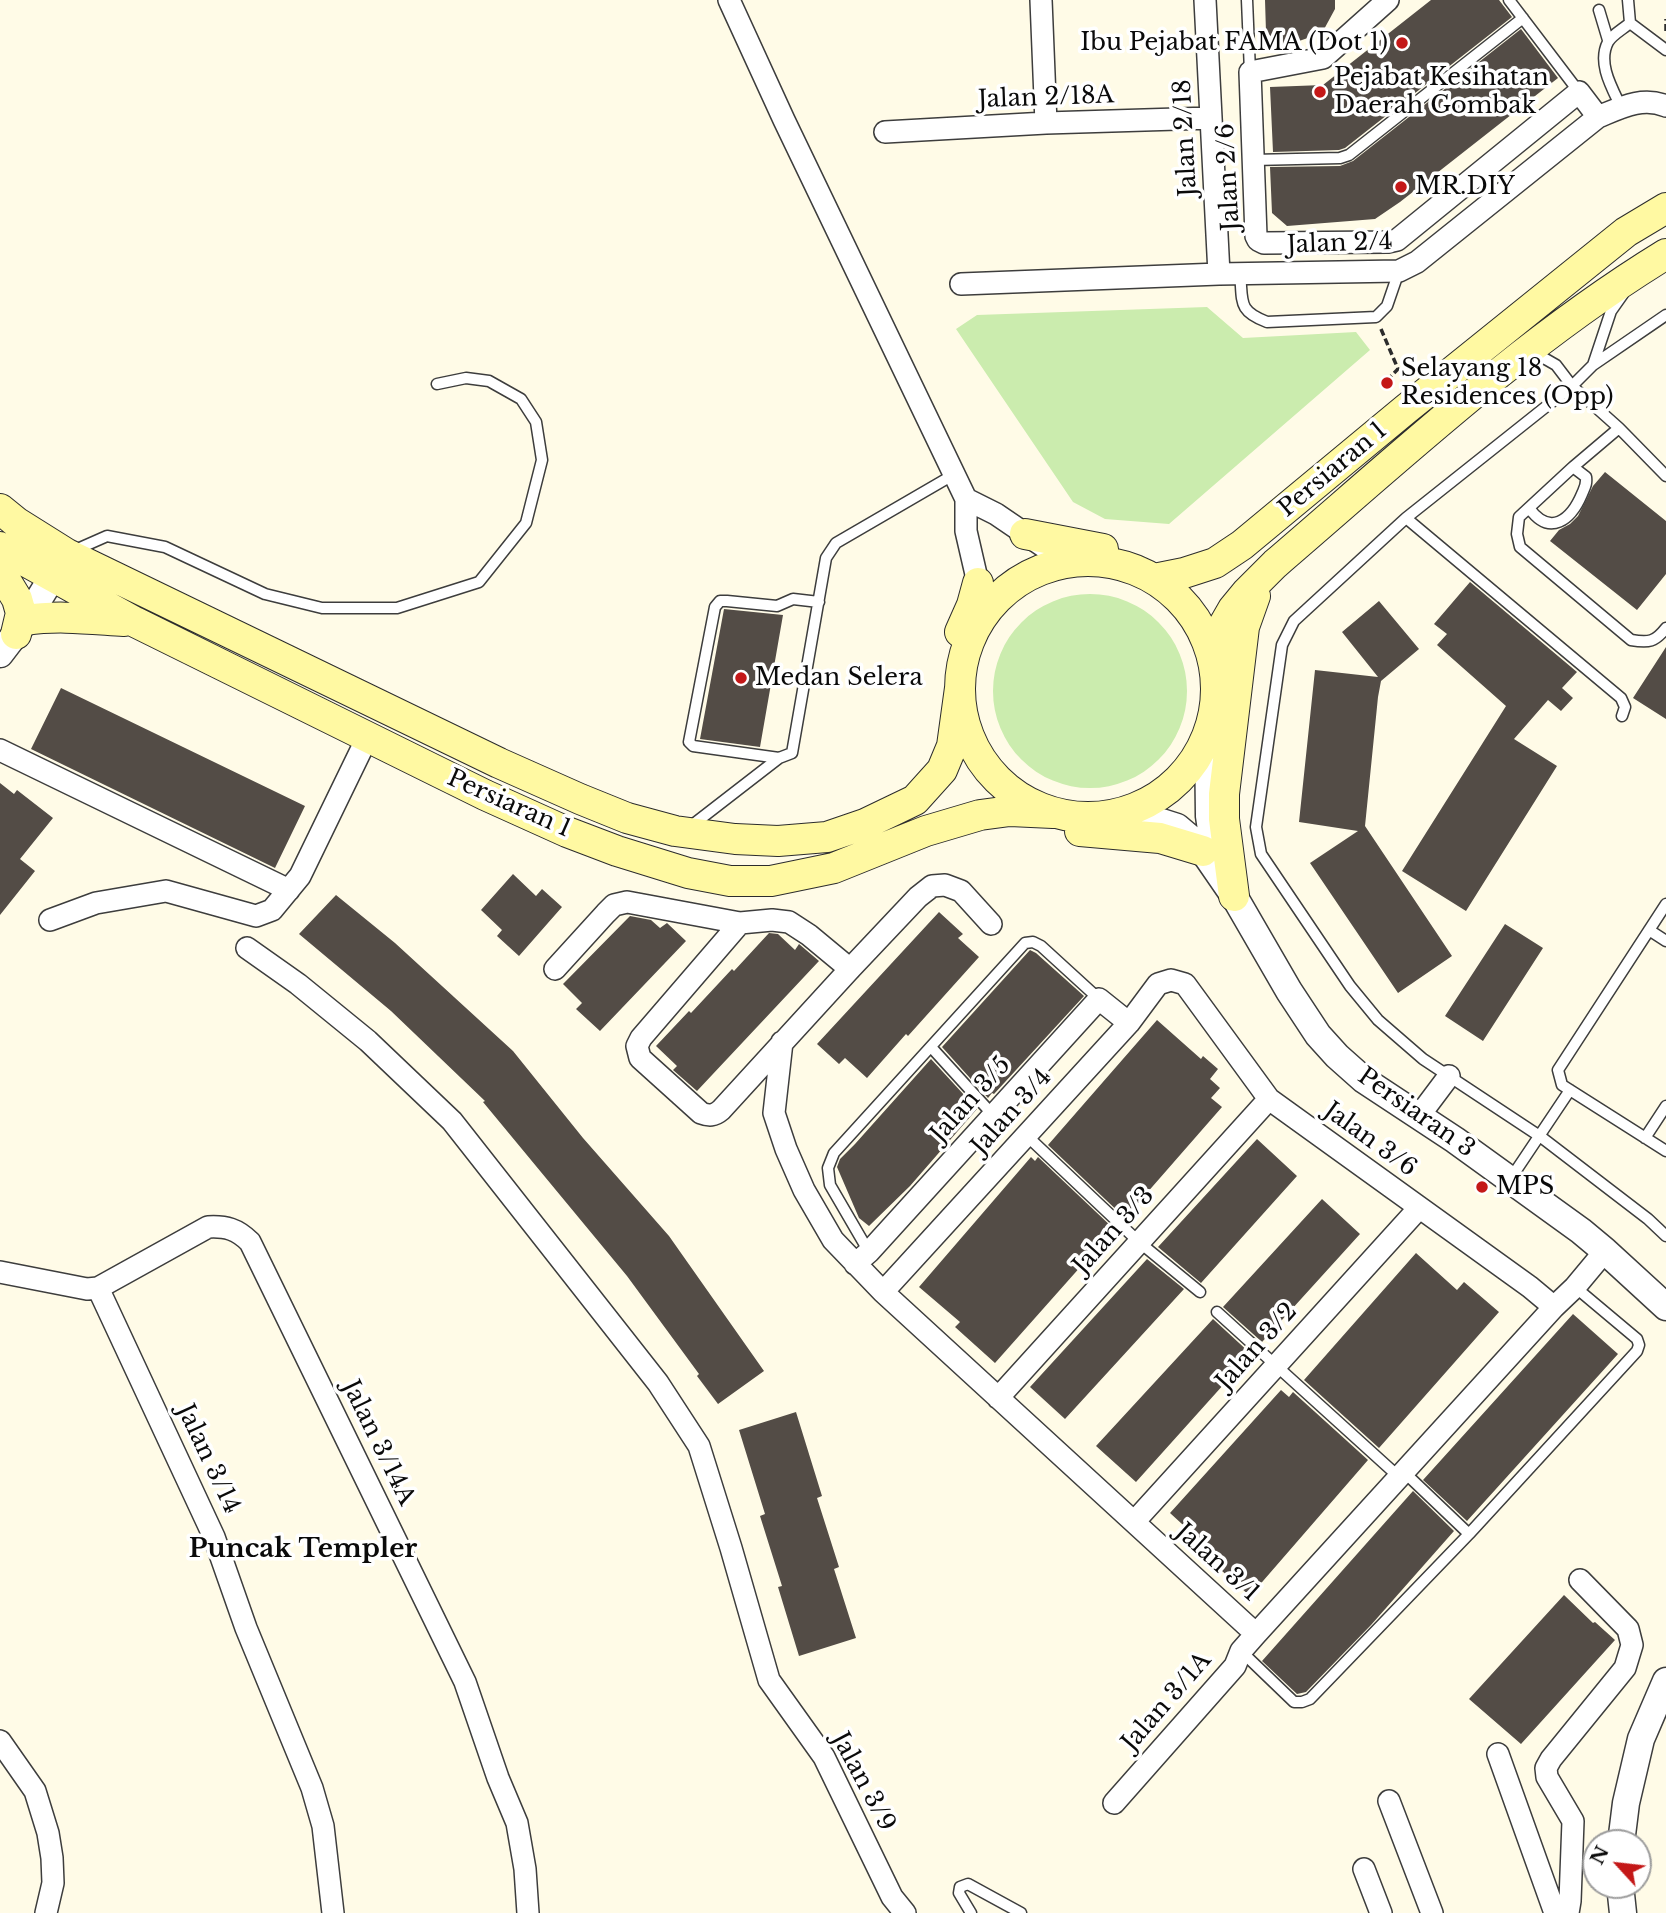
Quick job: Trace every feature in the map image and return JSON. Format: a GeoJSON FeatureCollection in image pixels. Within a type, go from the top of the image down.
{"type":"FeatureCollection","features":[{"type":"Feature","properties":{"kind":"main road","name":"Persiaran 1"},"geometry":{"type":"LineString","coordinates":[[1154,579],[1215,563],[1242,545],[1626,232],[1666,208]]}},
{"type":"Feature","properties":{"kind":"main road"},"geometry":{"type":"LineString","coordinates":[[1562,324],[1609,274],[1666,236]]}},
{"type":"Feature","properties":{"kind":"main road","name":"Persiaran 1"},"geometry":{"type":"LineString","coordinates":[[1210,649],[1233,609],[1262,576],[1562,324],[1666,254]]}},
{"type":"Feature","properties":{"kind":"main road","name":"Persiaran 1"},"geometry":{"type":"LineString","coordinates":[[0,509],[60,566],[135,622],[485,795],[567,832],[688,873],[730,881],[771,881],[834,868],[948,824],[980,815],[1010,811],[1054,813]]}},
{"type":"Feature","properties":{"kind":"main road"},"geometry":{"type":"LineString","coordinates":[[1025,534],[1177,561],[1215,563]]}},
{"type":"Feature","properties":{"kind":"main road","name":"Persiaran 1"},"geometry":{"type":"LineString","coordinates":[[0,547],[60,566],[580,799],[627,818],[675,831],[735,839],[778,841],[827,836],[865,824],[915,800],[942,770],[952,746],[960,688]]}},
{"type":"Feature","properties":{"kind":"main road"},"geometry":{"type":"LineString","coordinates":[[1098,561],[1127,567],[1154,579],[1185,604],[1206,637],[1216,677],[1215,706],[1208,734],[1193,762],[1171,786],[1144,805],[1113,815],[1083,818],[1054,813],[1023,800],[990,771],[977,753],[964,722],[960,688],[963,665],[979,623],[1002,595],[1033,574],[1068,563],[1098,561]]}},
{"type":"Feature","properties":{"kind":"main road"},"geometry":{"type":"LineString","coordinates":[[0,571],[17,599],[21,613],[14,636]]}},
{"type":"Feature","properties":{"kind":"main road"},"geometry":{"type":"LineString","coordinates":[[948,824],[996,824],[1160,838],[1218,873],[1224,794],[1244,627],[1262,576]]}},
{"type":"Feature","properties":{"kind":"main road"},"geometry":{"type":"LineString","coordinates":[[915,800],[917,779],[933,746],[941,717],[955,644],[972,605],[978,583]]}},
{"type":"Feature","properties":{"kind":"main road"},"geometry":{"type":"LineString","coordinates":[[14,636],[41,618],[135,622]]}},
{"type":"Feature","properties":{"kind":"street"},"geometry":{"type":"LineString","coordinates":[[729,0],[783,120],[966,499],[966,531],[978,583],[979,623]]}},
{"type":"Feature","properties":{"kind":"street"},"geometry":{"type":"LineString","coordinates":[[1041,0],[1046,123]]}},
{"type":"Feature","properties":{"kind":"street","name":"Jalan 2/18"},"geometry":{"type":"LineString","coordinates":[[1205,0],[1210,118],[1229,273]]}},
{"type":"Feature","properties":{"kind":"street"},"geometry":{"type":"LineString","coordinates":[[1358,0],[1360,24]]}},
{"type":"Feature","properties":{"kind":"street"},"geometry":{"type":"LineString","coordinates":[[1250,72],[1323,58],[1388,0]]}},
{"type":"Feature","properties":{"kind":"street","name":"Jalan 2/6"},"geometry":{"type":"LineString","coordinates":[[1250,72],[1256,236],[1264,243],[1397,240],[1579,92]]}},
{"type":"Feature","properties":{"kind":"street"},"geometry":{"type":"LineString","coordinates":[[1579,92],[1598,117]]}},
{"type":"Feature","properties":{"kind":"street","name":"Jalan 2/4"},"geometry":{"type":"LineString","coordinates":[[961,284],[1229,273],[1399,271],[1417,262],[1598,117],[1634,103],[1659,103],[1666,106]]}},
{"type":"Feature","properties":{"kind":"street","name":"Jalan 2/18A"},"geometry":{"type":"LineString","coordinates":[[885,132],[1210,118]]}},
{"type":"Feature","properties":{"kind":"street"},"geometry":{"type":"LineString","coordinates":[[966,499],[996,514],[1068,563]]}},
{"type":"Feature","properties":{"kind":"street"},"geometry":{"type":"LineString","coordinates":[[14,636],[60,566]]}},
{"type":"Feature","properties":{"kind":"street","name":"Persiaran 3"},"geometry":{"type":"LineString","coordinates":[[1208,734],[1209,816],[1218,873]]}},
{"type":"Feature","properties":{"kind":"street"},"geometry":{"type":"LineString","coordinates":[[50,920],[96,903],[166,891],[256,916],[271,909],[300,876],[367,738]]}},
{"type":"Feature","properties":{"kind":"street"},"geometry":{"type":"LineString","coordinates":[[0,750],[289,890]]}},
{"type":"Feature","properties":{"kind":"street","name":"Persiaran 3"},"geometry":{"type":"LineString","coordinates":[[1113,815],[1155,820],[1177,827],[1218,873],[1289,991],[1318,1035],[1337,1056],[1364,1080],[1511,1179],[1605,1251],[1665,1303]]}},
{"type":"Feature","properties":{"kind":"street"},"geometry":{"type":"LineString","coordinates":[[740,923],[637,1046],[640,1058],[701,1113],[708,1116],[721,1110],[850,968],[918,897],[932,887],[945,885],[961,891],[991,924]]}},
{"type":"Feature","properties":{"kind":"street"},"geometry":{"type":"LineString","coordinates":[[555,969],[614,905],[627,902],[740,923],[772,920],[789,922],[850,968]]}},
{"type":"Feature","properties":{"kind":"street","name":"Jalan 3/9"},"geometry":{"type":"LineString","coordinates":[[247,948],[298,984],[368,1041],[452,1121],[658,1383],[699,1446],[769,1680],[824,1757],[892,1897],[905,1913]]}},
{"type":"Feature","properties":{"kind":"street","name":"Jalan 3/4"},"geometry":{"type":"LineString","coordinates":[[883,1292],[1129,1023],[1158,985],[1171,980],[1185,984]]}},
{"type":"Feature","properties":{"kind":"street","name":"Jalan 3/6"},"geometry":{"type":"LineString","coordinates":[[1185,984],[1269,1099],[1554,1307]]}},
{"type":"Feature","properties":{"kind":"street"},"geometry":{"type":"LineString","coordinates":[[1099,999],[1129,1023]]}},
{"type":"Feature","properties":{"kind":"street","name":"Jalan 3/5"},"geometry":{"type":"LineString","coordinates":[[862,1258],[1099,999]]}},
{"type":"Feature","properties":{"kind":"street","name":"Jalan 3/1"},"geometry":{"type":"LineString","coordinates":[[782,1042],[774,1113],[804,1191],[833,1240],[862,1258],[883,1292],[1256,1634],[1605,1251]]}},
{"type":"Feature","properties":{"kind":"street"},"geometry":{"type":"LineString","coordinates":[[1419,1116],[1449,1076]]}},
{"type":"Feature","properties":{"kind":"street","name":"Jalan 3/3"},"geometry":{"type":"LineString","coordinates":[[998,1398],[1269,1099]]}},
{"type":"Feature","properties":{"kind":"street","name":"Jalan 3/2"},"geometry":{"type":"LineString","coordinates":[[1134,1522],[1419,1208]]}},
{"type":"Feature","properties":{"kind":"street","name":"Jalan 3/14A"},"geometry":{"type":"LineString","coordinates":[[98,1288],[208,1227],[223,1226],[240,1232],[250,1242],[465,1682],[498,1778],[517,1823],[525,1869],[528,1913]]}},
{"type":"Feature","properties":{"kind":"street"},"geometry":{"type":"LineString","coordinates":[[0,1272],[86,1289],[98,1288]]}},
{"type":"Feature","properties":{"kind":"street","name":"Jalan 3/14"},"geometry":{"type":"LineString","coordinates":[[98,1288],[214,1537],[246,1628],[312,1788],[323,1826],[333,1913]]}},
{"type":"Feature","properties":{"kind":"street"},"geometry":{"type":"LineString","coordinates":[[1567,1913],[1570,1900],[1573,1821],[1547,1777],[1546,1768],[1550,1759],[1625,1668],[1632,1645],[1628,1629],[1580,1580]]}},
{"type":"Feature","properties":{"kind":"street","name":"Jalan 3/1A"},"geometry":{"type":"LineString","coordinates":[[1114,1803],[1235,1666],[1241,1651],[1256,1634]]}},
{"type":"Feature","properties":{"kind":"street"},"geometry":{"type":"LineString","coordinates":[[1623,1829],[1626,1803],[1642,1739],[1666,1681]]}},
{"type":"Feature","properties":{"kind":"street"},"geometry":{"type":"LineString","coordinates":[[0,1741],[35,1791],[48,1833],[53,1883],[46,1913]]}},
{"type":"Feature","properties":{"kind":"street"},"geometry":{"type":"LineString","coordinates":[[1498,1754],[1555,1913]]}},
{"type":"Feature","properties":{"kind":"street"},"geometry":{"type":"LineString","coordinates":[[1389,1801],[1432,1913]]}},
{"type":"Feature","properties":{"kind":"street"},"geometry":{"type":"LineString","coordinates":[[1364,1869],[1381,1913]]}},
{"type":"Feature","properties":{"kind":"lane"},"geometry":{"type":"LineString","coordinates":[[1247,0],[1250,72]]}},
{"type":"Feature","properties":{"kind":"lane"},"geometry":{"type":"LineString","coordinates":[[1509,0],[1579,92]]}},
{"type":"Feature","properties":{"kind":"lane"},"geometry":{"type":"LineString","coordinates":[[1629,0],[1630,23]]}},
{"type":"Feature","properties":{"kind":"lane"},"geometry":{"type":"LineString","coordinates":[[1598,10],[1608,40],[1604,56],[1607,80],[1622,107]]}},
{"type":"Feature","properties":{"kind":"lane"},"geometry":{"type":"LineString","coordinates":[[1252,160],[1340,158],[1349,155],[1522,18]]}},
{"type":"Feature","properties":{"kind":"lane"},"geometry":{"type":"LineString","coordinates":[[1608,40],[1630,23]]}},
{"type":"Feature","properties":{"kind":"lane"},"geometry":{"type":"LineString","coordinates":[[1630,23],[1666,50]]}},
{"type":"Feature","properties":{"kind":"lane"},"geometry":{"type":"LineString","coordinates":[[1229,273],[1243,307],[1252,317],[1267,322],[1376,317],[1387,306],[1399,271]]}},
{"type":"Feature","properties":{"kind":"lane"},"geometry":{"type":"LineString","coordinates":[[1593,365],[1611,311],[1635,273]]}},
{"type":"Feature","properties":{"kind":"lane"},"geometry":{"type":"LineString","coordinates":[[1666,315],[1593,365],[1572,386],[1406,519],[1294,621],[1282,645],[1256,827],[1261,854],[1350,986],[1378,1020],[1423,1059],[1541,1137],[1648,1219],[1666,1236]]}},
{"type":"Feature","properties":{"kind":"lane"},"geometry":{"type":"LineString","coordinates":[[1526,353],[1542,357],[1556,365],[1572,386],[1619,428],[1666,476]]}},
{"type":"Feature","properties":{"kind":"lane"},"geometry":{"type":"LineString","coordinates":[[60,566],[107,536],[165,547],[265,594],[322,608],[397,608],[479,582],[526,523],[542,460],[536,422],[521,399],[489,381],[466,378],[437,384]]}},
{"type":"Feature","properties":{"kind":"lane"},"geometry":{"type":"LineString","coordinates":[[1619,428],[1519,517],[1517,534],[1520,547],[1631,640],[1646,643],[1658,638],[1666,628]]}},
{"type":"Feature","properties":{"kind":"lane"},"geometry":{"type":"LineString","coordinates":[[1528,508],[1536,518],[1544,522],[1561,522],[1578,505],[1587,483],[1586,477],[1573,467]]}},
{"type":"Feature","properties":{"kind":"lane"},"geometry":{"type":"LineString","coordinates":[[675,831],[695,822],[782,757],[792,753],[826,558],[836,543],[953,475]]}},
{"type":"Feature","properties":{"kind":"lane"},"geometry":{"type":"LineString","coordinates":[[1406,519],[1621,698],[1625,707],[1622,716]]}},
{"type":"Feature","properties":{"kind":"lane"},"geometry":{"type":"LineString","coordinates":[[782,757],[693,746],[689,742],[715,607],[720,601],[778,606],[793,599],[819,602]]}},
{"type":"Feature","properties":{"kind":"lane"},"geometry":{"type":"LineString","coordinates":[[1666,904],[1558,1070],[1562,1085],[1666,1151]]}},
{"type":"Feature","properties":{"kind":"lane"},"geometry":{"type":"LineString","coordinates":[[1649,930],[1666,941]]}},
{"type":"Feature","properties":{"kind":"lane"},"geometry":{"type":"LineString","coordinates":[[862,1258],[830,1185],[828,1168],[834,1153],[1025,943],[1033,942],[1041,946],[1099,999]]}},
{"type":"Feature","properties":{"kind":"lane"},"geometry":{"type":"LineString","coordinates":[[930,1047],[993,1115]]}},
{"type":"Feature","properties":{"kind":"lane"},"geometry":{"type":"LineString","coordinates":[[1511,1179],[1570,1090]]}},
{"type":"Feature","properties":{"kind":"lane"},"geometry":{"type":"LineString","coordinates":[[1644,1138],[1666,1106]]}},
{"type":"Feature","properties":{"kind":"lane"},"geometry":{"type":"LineString","coordinates":[[1026,1135],[1139,1242],[1200,1292]]}},
{"type":"Feature","properties":{"kind":"lane"},"geometry":{"type":"LineString","coordinates":[[1241,1651],[1294,1702],[1310,1699],[1469,1534],[1637,1351],[1637,1339],[1575,1287]]}},
{"type":"Feature","properties":{"kind":"lane"},"geometry":{"type":"LineString","coordinates":[[1217,1312],[1469,1534]]}},
{"type":"Feature","properties":{"kind":"lane"},"geometry":{"type":"LineString","coordinates":[[971,1913],[959,1893],[960,1887],[968,1884],[1021,1913]]}},
{"type":"Feature","properties":{"kind":"path"},"geometry":{"type":"LineString","coordinates":[[1376,317],[1398,369],[1391,376]]}},
{"type":"Feature","properties":{"kind":"green space"},"geometry":{"type":"Polygon","coordinates":[[[1207,307],[1243,338],[1356,332],[1370,350],[1169,524],[1105,519],[1073,502],[956,329],[977,315],[1207,307]]]}},
{"type":"Feature","properties":{"kind":"green space"},"geometry":{"type":"Polygon","coordinates":[[[1090,594],[1127,601],[1159,622],[1180,654],[1187,691],[1180,728],[1159,760],[1127,781],[1090,788],[1053,781],[1021,760],[1000,728],[993,691],[1000,654],[1021,622],[1053,601],[1090,594]]]}},
{"type":"Feature","properties":{"kind":"building"},"geometry":{"type":"Polygon","coordinates":[[[1265,0],[1335,0],[1335,9],[1322,33],[1282,47],[1266,32],[1265,0]]]}},
{"type":"Feature","properties":{"kind":"building"},"geometry":{"type":"Polygon","coordinates":[[[1431,0],[1499,0],[1512,17],[1345,148],[1273,152],[1270,87],[1323,85],[1431,0]]]}},
{"type":"Feature","properties":{"kind":"building"},"geometry":{"type":"Polygon","coordinates":[[[1521,29],[1558,78],[1400,202],[1375,219],[1287,226],[1272,213],[1270,167],[1340,166],[1353,161],[1521,29]]]}},
{"type":"Feature","properties":{"kind":"building"},"geometry":{"type":"Polygon","coordinates":[[[1605,472],[1666,521],[1666,574],[1637,610],[1550,541],[1559,530],[1578,516],[1593,486],[1605,472]]]}},
{"type":"Feature","properties":{"kind":"building"},"geometry":{"type":"Polygon","coordinates":[[[1470,582],[1577,672],[1562,688],[1573,698],[1561,711],[1548,700],[1514,739],[1557,766],[1466,911],[1402,871],[1506,706],[1437,645],[1447,634],[1434,624],[1470,582]]]}},
{"type":"Feature","properties":{"kind":"building"},"geometry":{"type":"Polygon","coordinates":[[[1379,601],[1419,649],[1381,681],[1365,826],[1452,956],[1398,993],[1310,863],[1358,831],[1299,822],[1315,670],[1378,677],[1342,632],[1379,601]]]}},
{"type":"Feature","properties":{"kind":"building","name":"Medan Selera"},"geometry":{"type":"Polygon","coordinates":[[[724,609],[783,615],[760,747],[700,739],[724,609]]]}},
{"type":"Feature","properties":{"kind":"building"},"geometry":{"type":"Polygon","coordinates":[[[1666,647],[1666,719],[1633,698],[1666,647]]]}},
{"type":"Feature","properties":{"kind":"building"},"geometry":{"type":"Polygon","coordinates":[[[61,688],[305,806],[275,868],[31,749],[61,688]]]}},
{"type":"Feature","properties":{"kind":"building"},"geometry":{"type":"Polygon","coordinates":[[[0,783],[14,794],[17,790],[53,818],[20,859],[35,871],[0,915],[0,783]]]}},
{"type":"Feature","properties":{"kind":"building"},"geometry":{"type":"Polygon","coordinates":[[[513,874],[536,896],[542,889],[562,907],[519,956],[497,936],[502,930],[481,910],[513,874]]]}},
{"type":"Feature","properties":{"kind":"building"},"geometry":{"type":"Polygon","coordinates":[[[336,895],[395,943],[513,1051],[583,1138],[669,1236],[764,1371],[718,1404],[627,1276],[483,1102],[485,1101],[391,1011],[299,934],[336,895]]]}},
{"type":"Feature","properties":{"kind":"building"},"geometry":{"type":"Polygon","coordinates":[[[939,912],[963,934],[958,938],[979,957],[867,1078],[845,1058],[839,1064],[817,1044],[939,912]]]}},
{"type":"Feature","properties":{"kind":"building"},"geometry":{"type":"Polygon","coordinates":[[[630,916],[651,920],[660,928],[667,923],[686,941],[600,1031],[576,1009],[582,1003],[563,984],[630,916]]]}},
{"type":"Feature","properties":{"kind":"building"},"geometry":{"type":"Polygon","coordinates":[[[1505,924],[1543,948],[1483,1041],[1445,1016],[1505,924]]]}},
{"type":"Feature","properties":{"kind":"building"},"geometry":{"type":"Polygon","coordinates":[[[769,933],[778,934],[795,950],[799,944],[819,961],[697,1091],[673,1070],[677,1066],[656,1046],[732,969],[734,971],[769,933]]]}},
{"type":"Feature","properties":{"kind":"building"},"geometry":{"type":"Polygon","coordinates":[[[1030,950],[1084,996],[988,1098],[942,1047],[1030,950]]]}},
{"type":"Feature","properties":{"kind":"building"},"geometry":{"type":"Polygon","coordinates":[[[1157,1020],[1201,1059],[1203,1056],[1218,1069],[1210,1079],[1220,1088],[1211,1098],[1222,1107],[1125,1218],[1048,1145],[1157,1020]]]}},
{"type":"Feature","properties":{"kind":"building"},"geometry":{"type":"Polygon","coordinates":[[[931,1059],[977,1109],[910,1186],[869,1226],[859,1218],[837,1167],[840,1159],[931,1059]]]}},
{"type":"Feature","properties":{"kind":"building"},"geometry":{"type":"Polygon","coordinates":[[[1257,1139],[1297,1176],[1201,1283],[1158,1247],[1257,1139]]]}},
{"type":"Feature","properties":{"kind":"building"},"geometry":{"type":"Polygon","coordinates":[[[1031,1157],[1035,1161],[1038,1157],[1114,1229],[995,1363],[955,1327],[960,1322],[919,1287],[1031,1157]]]}},
{"type":"Feature","properties":{"kind":"building"},"geometry":{"type":"Polygon","coordinates":[[[1322,1199],[1360,1234],[1262,1342],[1223,1307],[1322,1199]]]}},
{"type":"Feature","properties":{"kind":"building"},"geometry":{"type":"Polygon","coordinates":[[[1416,1253],[1457,1290],[1464,1282],[1499,1312],[1379,1448],[1304,1380],[1416,1253]]]}},
{"type":"Feature","properties":{"kind":"building"},"geometry":{"type":"Polygon","coordinates":[[[1147,1259],[1184,1289],[1065,1419],[1030,1387],[1147,1259]]]}},
{"type":"Feature","properties":{"kind":"building"},"geometry":{"type":"Polygon","coordinates":[[[1573,1314],[1618,1354],[1467,1521],[1423,1480],[1573,1314]]]}},
{"type":"Feature","properties":{"kind":"building"},"geometry":{"type":"Polygon","coordinates":[[[1213,1319],[1251,1354],[1136,1482],[1096,1446],[1213,1319]]]}},
{"type":"Feature","properties":{"kind":"building"},"geometry":{"type":"Polygon","coordinates":[[[1281,1390],[1289,1397],[1293,1392],[1368,1460],[1250,1596],[1212,1562],[1217,1556],[1170,1513],[1281,1390]]]}},
{"type":"Feature","properties":{"kind":"building"},"geometry":{"type":"Polygon","coordinates":[[[796,1412],[822,1496],[817,1498],[839,1567],[834,1569],[856,1638],[799,1656],[778,1587],[782,1586],[760,1516],[765,1514],[739,1430],[796,1412]]]}},
{"type":"Feature","properties":{"kind":"building"},"geometry":{"type":"Polygon","coordinates":[[[1413,1491],[1454,1531],[1371,1625],[1306,1692],[1297,1694],[1262,1661],[1413,1491]]]}},
{"type":"Feature","properties":{"kind":"building"},"geometry":{"type":"Polygon","coordinates":[[[1564,1595],[1615,1640],[1521,1744],[1469,1699],[1564,1595]]]}},
{"type":"Feature","properties":{"kind":"place","name":"Ibu Pejabat FAMA (Dot 1)"},"geometry":{"type":"Point","coordinates":[1402,43]}},
{"type":"Feature","properties":{"kind":"place","name":"Pejabat Kesihatan Daerah Gombak"},"geometry":{"type":"Point","coordinates":[1320,92]}},
{"type":"Feature","properties":{"kind":"place","name":"MR.DIY"},"geometry":{"type":"Point","coordinates":[1401,187]}},
{"type":"Feature","properties":{"kind":"place","name":"Selayang 18 Residences (Opp)"},"geometry":{"type":"Point","coordinates":[1387,383]}},
{"type":"Feature","properties":{"kind":"place","name":"Medan Selera"},"geometry":{"type":"Point","coordinates":[741,678]}},
{"type":"Feature","properties":{"kind":"place","name":"MPS"},"geometry":{"type":"Point","coordinates":[1482,1187]}},
{"type":"Feature","properties":{"kind":"district","name":"Puncak Templer"},"geometry":{"type":"Point","coordinates":[303,1550]}}]}
